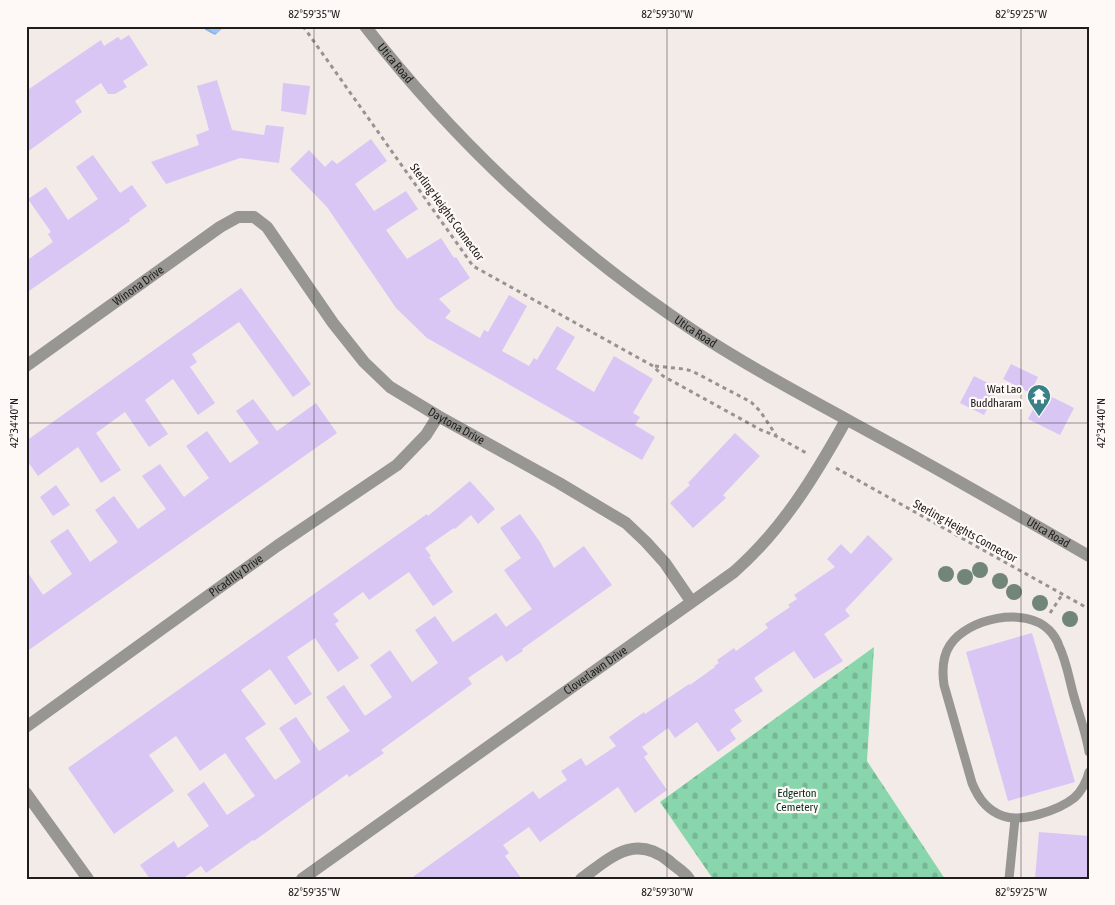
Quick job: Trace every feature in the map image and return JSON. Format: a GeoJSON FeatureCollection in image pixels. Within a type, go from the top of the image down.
{"type":"FeatureCollection","features":[{"type":"Feature","properties":{"kind":"street","name":"Utica Road"},"geometry":{"type":"LineString","coordinates":[[366,26],[420,94],[462,138],[533,206],[587,252],[649,299],[743,362],[1089,556]]}},
{"type":"Feature","properties":{"kind":"street","name":"Winona Drive"},"geometry":{"type":"LineString","coordinates":[[26,366],[220,227],[238,217],[254,217]]}},
{"type":"Feature","properties":{"kind":"street","name":"Daytona Drive"},"geometry":{"type":"LineString","coordinates":[[254,217],[267,226],[332,323],[364,362],[390,387],[626,523],[665,563],[691,601]]}},
{"type":"Feature","properties":{"kind":"street","name":"Picadilly Drive"},"geometry":{"type":"LineString","coordinates":[[26,727],[276,546],[398,465],[426,435],[438,416]]}},
{"type":"Feature","properties":{"kind":"street","name":"Cloverlawn Drive"},"geometry":{"type":"LineString","coordinates":[[302,879],[734,572],[774,532],[823,462],[846,420]]}},
{"type":"Feature","properties":{"kind":"street"},"geometry":{"type":"LineString","coordinates":[[26,793],[88,879]]}},
{"type":"Feature","properties":{"kind":"street"},"geometry":{"type":"LineString","coordinates":[[581,879],[622,851],[630,848],[643,848],[654,851],[689,879]]}},
{"type":"Feature","properties":{"kind":"lane"},"geometry":{"type":"LineString","coordinates":[[1089,752],[1059,645],[1048,630],[1035,620],[1013,616],[975,626],[965,630],[958,636],[946,652],[942,674],[972,783],[980,798],[993,811],[1002,816],[1015,819],[1033,816],[1060,806],[1074,798],[1083,786],[1089,772]]}},
{"type":"Feature","properties":{"kind":"lane"},"geometry":{"type":"LineString","coordinates":[[1009,879],[1015,819]]}},
{"type":"Feature","properties":{"kind":"path","name":"Sterling Heights Connector"},"geometry":{"type":"LineString","coordinates":[[303,26],[473,266],[653,366],[663,376],[811,455]]}},
{"type":"Feature","properties":{"kind":"path","name":"Sterling Heights Connector"},"geometry":{"type":"LineString","coordinates":[[653,366],[684,368],[751,402],[760,411],[776,436]]}},
{"type":"Feature","properties":{"kind":"path","name":"Sterling Heights Connector"},"geometry":{"type":"LineString","coordinates":[[834,467],[1089,609]]}},
{"type":"Feature","properties":{"kind":"path"},"geometry":{"type":"LineString","coordinates":[[1047,617],[1062,595]]}},
{"type":"Feature","properties":{"kind":"green space","name":"Edgerton Cemetery"},"geometry":{"type":"Polygon","coordinates":[[[874,647],[867,761],[945,879],[713,879],[660,802],[874,647]]]}},
{"type":"Feature","properties":{"kind":"water"},"geometry":{"type":"Polygon","coordinates":[[[205,26],[225,26],[215,35],[205,30],[205,26]]]}},
{"type":"Feature","properties":{"kind":"building"},"geometry":{"type":"Polygon","coordinates":[[[129,35],[148,65],[123,81],[127,87],[115,94],[108,94],[101,83],[75,101],[82,112],[26,153],[26,91],[101,40],[104,46],[118,37],[121,40],[129,35]]]}},
{"type":"Feature","properties":{"kind":"building"},"geometry":{"type":"Polygon","coordinates":[[[217,80],[232,130],[264,135],[266,125],[284,127],[279,163],[240,158],[166,184],[151,162],[199,145],[196,135],[209,130],[197,86],[217,80]]]}},
{"type":"Feature","properties":{"kind":"building"},"geometry":{"type":"Polygon","coordinates":[[[283,83],[310,86],[306,115],[281,111],[283,83]]]}},
{"type":"Feature","properties":{"kind":"building"},"geometry":{"type":"Polygon","coordinates":[[[371,139],[387,161],[355,184],[374,211],[406,191],[418,209],[386,230],[407,259],[441,238],[470,278],[439,299],[451,311],[445,318],[480,338],[484,330],[488,332],[509,295],[527,306],[502,351],[529,366],[534,358],[537,360],[557,326],[575,337],[556,369],[594,392],[614,356],[653,379],[633,413],[640,417],[635,425],[655,437],[642,460],[427,338],[396,308],[327,207],[290,169],[309,150],[325,167],[332,160],[337,164],[371,139]]]}},
{"type":"Feature","properties":{"kind":"building"},"geometry":{"type":"Polygon","coordinates":[[[93,155],[120,193],[132,185],[147,206],[129,219],[130,221],[26,293],[26,261],[53,242],[48,234],[51,232],[28,199],[46,187],[68,220],[98,199],[76,167],[93,155]]]}},
{"type":"Feature","properties":{"kind":"building"},"geometry":{"type":"Polygon","coordinates":[[[241,288],[311,384],[293,397],[239,322],[192,354],[197,362],[190,367],[215,403],[198,415],[173,379],[145,400],[168,434],[149,447],[125,412],[96,433],[121,470],[101,483],[78,447],[38,476],[26,459],[26,441],[241,288]]]}},
{"type":"Feature","properties":{"kind":"building"},"geometry":{"type":"Polygon","coordinates":[[[1011,364],[1038,377],[1030,393],[1003,379],[1011,364]]]}},
{"type":"Feature","properties":{"kind":"building"},"geometry":{"type":"Polygon","coordinates":[[[974,376],[998,388],[984,415],[960,403],[974,376]]]}},
{"type":"Feature","properties":{"kind":"building"},"geometry":{"type":"Polygon","coordinates":[[[1042,392],[1074,408],[1060,435],[1028,419],[1042,392]]]}},
{"type":"Feature","properties":{"kind":"building"},"geometry":{"type":"Polygon","coordinates":[[[253,399],[277,431],[316,403],[337,433],[26,652],[26,570],[43,595],[72,574],[50,541],[68,529],[90,562],[118,542],[95,510],[114,496],[138,529],[166,509],[142,476],[160,464],[184,497],[209,478],[186,446],[207,431],[230,463],[259,443],[236,411],[253,399]]]}},
{"type":"Feature","properties":{"kind":"building"},"geometry":{"type":"Polygon","coordinates":[[[735,433],[760,456],[723,495],[726,498],[693,528],[670,503],[690,485],[688,483],[735,433]]]}},
{"type":"Feature","properties":{"kind":"building"},"geometry":{"type":"Polygon","coordinates":[[[470,481],[495,509],[478,524],[471,515],[455,529],[425,548],[453,592],[433,606],[409,572],[369,600],[363,592],[333,614],[339,621],[335,624],[359,658],[338,672],[315,638],[287,657],[312,694],[295,705],[270,669],[241,690],[266,724],[245,738],[275,780],[301,762],[279,728],[296,717],[319,751],[350,731],[326,697],[344,685],[365,716],[392,697],[370,665],[390,650],[412,682],[438,663],[415,630],[435,616],[453,642],[496,613],[506,627],[532,609],[504,570],[521,558],[500,528],[520,514],[540,542],[554,568],[584,546],[612,585],[506,662],[502,655],[468,678],[472,684],[381,750],[384,753],[349,777],[347,774],[206,873],[201,866],[182,879],[150,879],[140,865],[174,841],[178,848],[209,826],[187,794],[204,782],[227,815],[255,796],[225,753],[200,771],[176,736],[149,755],[174,791],[114,834],[68,768],[427,514],[428,516],[470,481]]]}},
{"type":"Feature","properties":{"kind":"building"},"geometry":{"type":"Polygon","coordinates":[[[56,485],[70,505],[53,516],[40,497],[56,485]]]}},
{"type":"Feature","properties":{"kind":"building"},"geometry":{"type":"Polygon","coordinates":[[[868,535],[893,559],[845,610],[850,616],[824,634],[843,661],[814,679],[794,651],[754,678],[763,691],[734,710],[742,721],[730,730],[736,739],[718,752],[697,722],[675,738],[668,728],[642,747],[648,754],[644,757],[667,790],[635,813],[618,787],[540,842],[529,827],[503,845],[509,853],[505,856],[522,879],[410,879],[533,791],[539,799],[567,780],[561,771],[581,758],[586,766],[616,746],[609,737],[644,712],[645,714],[690,685],[715,667],[719,663],[717,660],[734,648],[736,651],[768,628],[765,624],[790,607],[788,605],[797,599],[794,595],[835,567],[827,559],[841,544],[851,554],[868,535]]]}},
{"type":"Feature","properties":{"kind":"building"},"geometry":{"type":"Polygon","coordinates":[[[1032,633],[1075,782],[1008,801],[966,652],[1032,633]]]}},
{"type":"Feature","properties":{"kind":"building"},"geometry":{"type":"Polygon","coordinates":[[[1039,832],[1089,836],[1089,879],[1035,879],[1039,832]]]}},
{"type":"Feature","properties":{"kind":"place","name":"Wat Lao Buddharam"},"geometry":{"type":"Point","coordinates":[1039,417]}}]}
